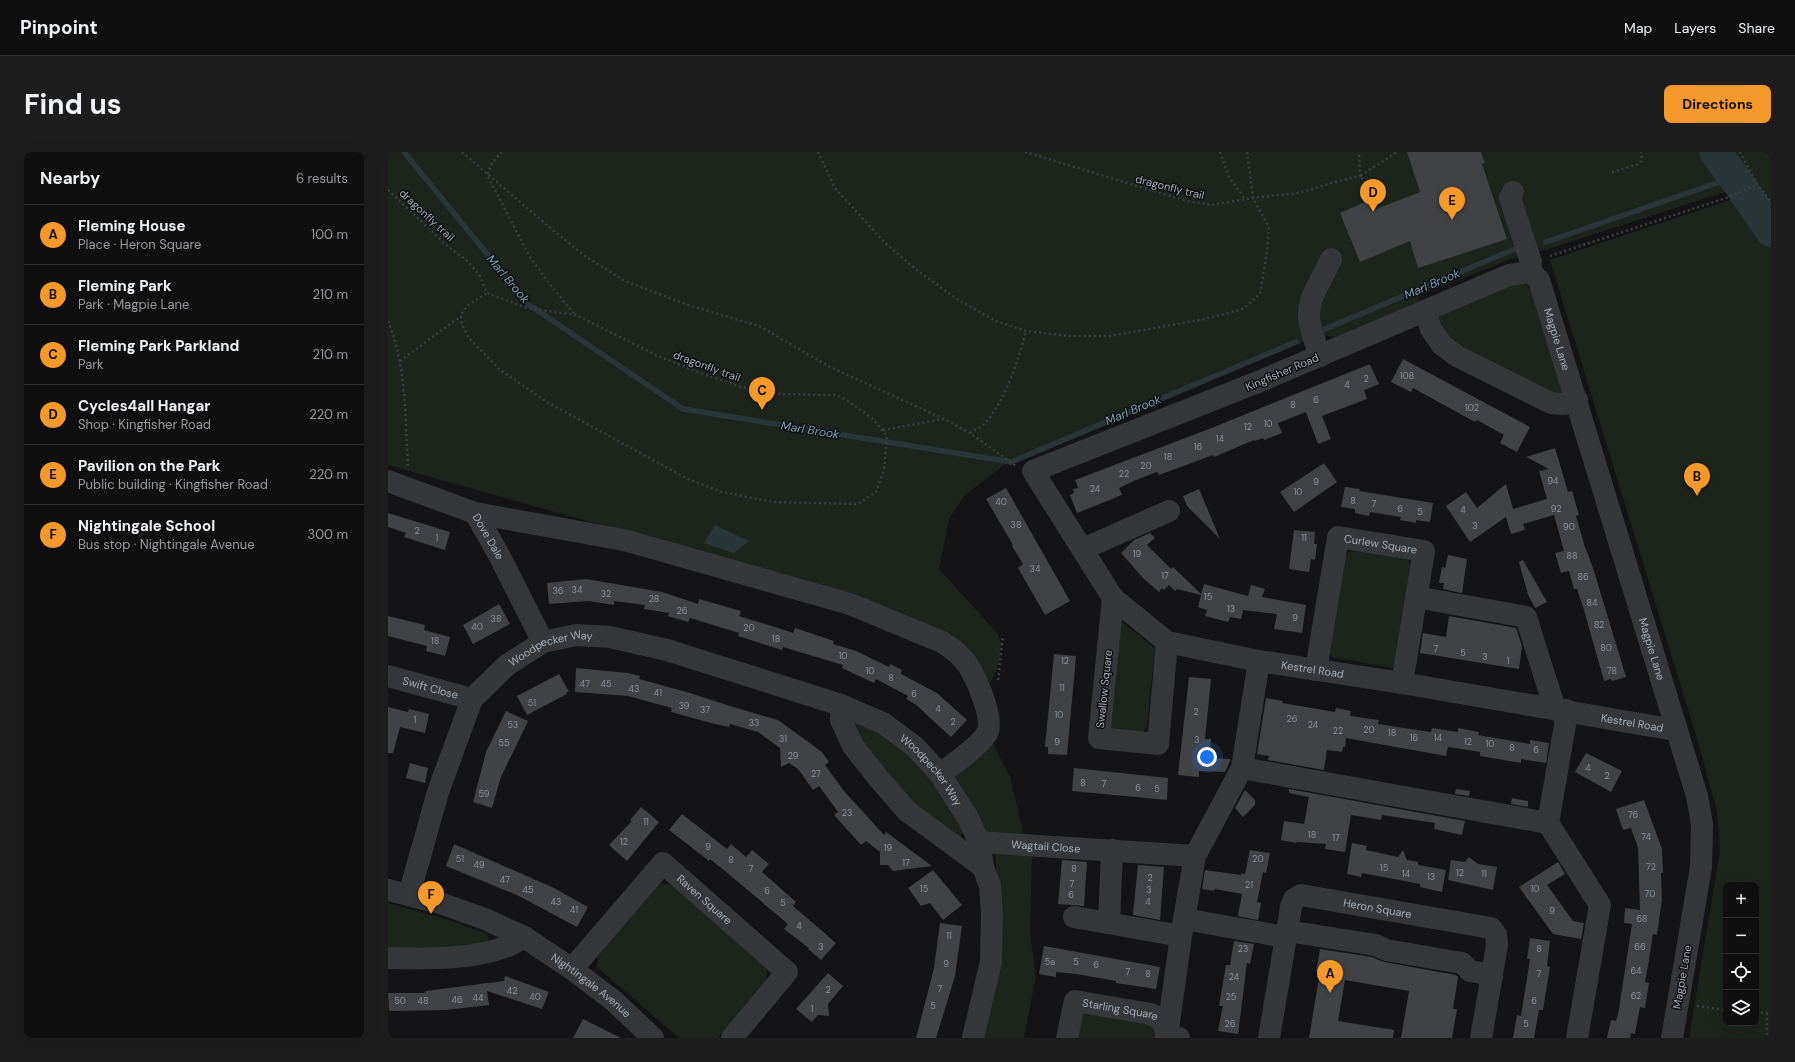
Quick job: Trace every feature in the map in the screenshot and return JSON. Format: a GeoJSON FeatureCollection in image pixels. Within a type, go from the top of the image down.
{"type":"FeatureCollection","features":[{"type":"Feature","properties":{"kind":"street"},"geometry":{"type":"LineString","coordinates":[[1513,192],[1510,198],[1531,262],[1530,272]]}},
{"type":"Feature","properties":{"kind":"street"},"geometry":{"type":"LineString","coordinates":[[1320,356],[1310,324],[1309,312],[1317,286],[1331,259]]}},
{"type":"Feature","properties":{"kind":"street","name":"Kingfisher Road"},"geometry":{"type":"LineString","coordinates":[[1034,471],[1320,356],[1509,276],[1530,272]]}},
{"type":"Feature","properties":{"kind":"street","name":"Magpie Lane"},"geometry":{"type":"LineString","coordinates":[[1530,272],[1539,280],[1577,400],[1675,730],[1697,796],[1702,824],[1701,867],[1672,1038]]}},
{"type":"Feature","properties":{"kind":"street"},"geometry":{"type":"LineString","coordinates":[[1425,312],[1431,329],[1442,346],[1457,356],[1551,403],[1564,404],[1577,400]]}},
{"type":"Feature","properties":{"kind":"street","name":"Kestrel Road"},"geometry":{"type":"LineString","coordinates":[[1034,471],[1113,598],[1168,642],[1259,661],[1402,683],[1675,730]]}},
{"type":"Feature","properties":{"kind":"street","name":"Dove Dale"},"geometry":{"type":"LineString","coordinates":[[388,481],[475,513],[499,555],[543,642]]}},
{"type":"Feature","properties":{"kind":"street"},"geometry":{"type":"LineString","coordinates":[[1083,549],[1169,511]]}},
{"type":"Feature","properties":{"kind":"street"},"geometry":{"type":"LineString","coordinates":[[475,513],[624,540],[850,604],[942,642],[952,648],[971,670],[988,713],[989,730],[980,742],[940,774]]}},
{"type":"Feature","properties":{"kind":"street","name":"Curlew Square"},"geometry":{"type":"LineString","coordinates":[[1316,670],[1338,537],[1424,551],[1402,683]]}},
{"type":"Feature","properties":{"kind":"street","name":"Swallow Square"},"geometry":{"type":"LineString","coordinates":[[1113,598],[1100,738],[1158,744],[1168,642]]}},
{"type":"Feature","properties":{"kind":"street"},"geometry":{"type":"LineString","coordinates":[[1416,598],[1526,617],[1561,710],[1565,725],[1548,823],[1600,905],[1577,1038]]}},
{"type":"Feature","properties":{"kind":"street","name":"Woodpecker Way"},"geometry":{"type":"LineString","coordinates":[[409,895],[442,778],[472,699],[507,664],[543,642],[576,635],[610,637],[668,650],[841,705],[883,723],[914,746],[940,774],[968,818],[980,842],[983,867],[990,886],[992,913],[991,962],[973,1038]]}},
{"type":"Feature","properties":{"kind":"street"},"geometry":{"type":"LineString","coordinates":[[1170,1037],[1182,927],[1195,856],[1242,768],[1259,661]]}},
{"type":"Feature","properties":{"kind":"street","name":"Swift Close"},"geometry":{"type":"LineString","coordinates":[[388,676],[472,699]]}},
{"type":"Feature","properties":{"kind":"street"},"geometry":{"type":"LineString","coordinates":[[841,705],[841,720],[852,746],[907,811],[983,867]]}},
{"type":"Feature","properties":{"kind":"street"},"geometry":{"type":"LineString","coordinates":[[1242,768],[1548,823]]}},
{"type":"Feature","properties":{"kind":"street","name":"Wagtail Close"},"geometry":{"type":"LineString","coordinates":[[980,842],[1195,856]]}},
{"type":"Feature","properties":{"kind":"street"},"geometry":{"type":"LineString","coordinates":[[1109,923],[1112,850]]}},
{"type":"Feature","properties":{"kind":"street","name":"Raven Square"},"geometry":{"type":"LineString","coordinates":[[572,969],[663,863],[787,972],[732,1038]]}},
{"type":"Feature","properties":{"kind":"street","name":"Nightingale Avenue"},"geometry":{"type":"LineString","coordinates":[[388,890],[440,903],[524,937],[572,969],[614,1001],[645,1035]]}},
{"type":"Feature","properties":{"kind":"street","name":"Heron Square"},"geometry":{"type":"LineString","coordinates":[[1269,1038],[1292,902],[1296,897],[1302,895],[1491,928],[1496,935],[1497,945],[1481,1038]]}},
{"type":"Feature","properties":{"kind":"street"},"geometry":{"type":"LineString","coordinates":[[1074,917],[1109,923],[1286,934],[1376,945],[1386,950],[1462,963],[1470,971],[1492,975]]}},
{"type":"Feature","properties":{"kind":"street"},"geometry":{"type":"LineString","coordinates":[[388,958],[430,959],[483,953],[510,946],[524,937]]}},
{"type":"Feature","properties":{"kind":"street","name":"Starling Square"},"geometry":{"type":"LineString","coordinates":[[1067,1038],[1075,1000],[1151,1014],[1163,1022],[1170,1037]]}},
{"type":"Feature","properties":{"kind":"path"},"geometry":{"type":"LineString","coordinates":[[462,152],[585,256],[625,281],[688,305],[759,326],[830,367],[944,419],[970,433],[1027,474],[1034,471]]}},
{"type":"Feature","properties":{"kind":"path"},"geometry":{"type":"LineString","coordinates":[[502,152],[492,162],[488,175],[530,257],[548,282],[576,315]]}},
{"type":"Feature","properties":{"kind":"path"},"geometry":{"type":"LineString","coordinates":[[818,152],[835,188],[885,243],[918,271],[957,299],[996,322],[1026,331],[1068,336],[1110,336],[1205,319],[1243,309],[1260,294],[1267,252],[1269,227],[1253,198],[1247,152]]}},
{"type":"Feature","properties":{"kind":"path","name":"dragonfly trail"},"geometry":{"type":"LineString","coordinates":[[1025,152],[1186,201],[1211,205],[1245,199],[1297,193],[1360,176],[1397,152]]}},
{"type":"Feature","properties":{"kind":"path"},"geometry":{"type":"LineString","coordinates":[[1220,152],[1229,177],[1245,199]]}},
{"type":"Feature","properties":{"kind":"path"},"geometry":{"type":"LineString","coordinates":[[1359,152],[1360,176],[1365,182],[1376,206]]}},
{"type":"Feature","properties":{"kind":"path"},"geometry":{"type":"LineString","coordinates":[[1612,172],[1639,164],[1642,159],[1641,152]]}},
{"type":"Feature","properties":{"kind":"path"},"geometry":{"type":"LineString","coordinates":[[1740,152],[1757,184],[1771,202]]}},
{"type":"Feature","properties":{"kind":"path"},"geometry":{"type":"LineString","coordinates":[[1530,272],[1546,257],[1732,196],[1757,184]]}},
{"type":"Feature","properties":{"kind":"path","name":"dragonfly trail"},"geometry":{"type":"LineString","coordinates":[[388,190],[446,245],[466,260],[479,274],[486,293],[527,308],[576,315],[656,355],[700,373],[742,387],[781,394],[835,395],[845,399],[873,419],[887,436],[884,470],[876,492],[858,504],[773,502],[722,492],[688,479],[547,402],[499,370],[468,337],[462,324],[461,315]]}},
{"type":"Feature","properties":{"kind":"path"},"geometry":{"type":"LineString","coordinates":[[400,361],[461,315],[468,305],[486,293]]}},
{"type":"Feature","properties":{"kind":"path"},"geometry":{"type":"LineString","coordinates":[[388,321],[400,361],[404,386],[409,488]]}},
{"type":"Feature","properties":{"kind":"path"},"geometry":{"type":"LineString","coordinates":[[970,433],[985,423],[998,404],[1018,361],[1026,331]]}},
{"type":"Feature","properties":{"kind":"path"},"geometry":{"type":"LineString","coordinates":[[883,430],[944,419]]}},
{"type":"Feature","properties":{"kind":"path"},"geometry":{"type":"LineString","coordinates":[[998,681],[1003,635]]}},
{"type":"Feature","properties":{"kind":"path"},"geometry":{"type":"LineString","coordinates":[[1677,1004],[1723,1010]]}},
{"type":"Feature","properties":{"kind":"path"},"geometry":{"type":"LineString","coordinates":[[1759,1012],[1769,1014],[1768,1038]]}},
{"type":"Feature","properties":{"kind":"shaded area"},"geometry":{"type":"Polygon","coordinates":[[[388,152],[1771,152],[1771,1038],[1689,1038],[1720,850],[1717,811],[1695,732],[1550,260],[1739,197],[1757,184],[1754,179],[1734,189],[1548,249],[1511,259],[1418,296],[1420,303],[1342,338],[1321,335],[1007,463],[965,495],[949,519],[939,569],[997,633],[1001,641],[1001,651],[996,671],[991,681],[988,683],[851,595],[388,465],[388,152]]]}},
{"type":"Feature","properties":{"kind":"shaded area"},"geometry":{"type":"Polygon","coordinates":[[[1505,284],[1524,284],[1533,290],[1565,390],[1560,396],[1455,348],[1434,313],[1505,284]]]}},
{"type":"Feature","properties":{"kind":"shaded area"},"geometry":{"type":"Polygon","coordinates":[[[715,525],[749,541],[734,553],[704,543],[715,525]]]}},
{"type":"Feature","properties":{"kind":"shaded area"},"geometry":{"type":"Polygon","coordinates":[[[1354,550],[1407,558],[1412,569],[1396,666],[1393,668],[1332,657],[1329,651],[1345,559],[1349,552],[1354,550]]]}},
{"type":"Feature","properties":{"kind":"shaded area"},"geometry":{"type":"Polygon","coordinates":[[[1123,623],[1155,648],[1147,725],[1142,735],[1111,730],[1118,625],[1123,623]]]}},
{"type":"Feature","properties":{"kind":"shaded area"},"geometry":{"type":"Polygon","coordinates":[[[858,717],[899,745],[937,786],[964,831],[960,837],[933,823],[867,759],[850,720],[858,717]]]}},
{"type":"Feature","properties":{"kind":"shaded area"},"geometry":{"type":"Polygon","coordinates":[[[993,744],[1010,777],[1024,835],[986,833],[953,775],[993,744]]]}},
{"type":"Feature","properties":{"kind":"shaded area"},"geometry":{"type":"Polygon","coordinates":[[[995,849],[1032,851],[1030,934],[1036,976],[1024,1038],[976,1038],[999,917],[995,849]]]}},
{"type":"Feature","properties":{"kind":"shaded area"},"geometry":{"type":"Polygon","coordinates":[[[657,883],[677,885],[768,965],[766,981],[718,1038],[679,1038],[597,967],[598,949],[657,883]]]}},
{"type":"Feature","properties":{"kind":"shaded area"},"geometry":{"type":"Polygon","coordinates":[[[388,903],[446,919],[487,934],[489,941],[488,946],[388,953],[388,903]]]}},
{"type":"Feature","properties":{"kind":"shaded area"},"geometry":{"type":"Polygon","coordinates":[[[1075,1001],[1151,1014],[1166,1038],[1067,1038],[1075,1001]]]}},
{"type":"Feature","properties":{"kind":"building"},"geometry":{"type":"Polygon","coordinates":[[[1407,152],[1481,152],[1485,163],[1482,164],[1507,239],[1418,268],[1410,241],[1360,262],[1340,213],[1367,201],[1371,211],[1420,192],[1407,152]]]}},
{"type":"Feature","properties":{"kind":"building"},"geometry":{"type":"Polygon","coordinates":[[[1403,359],[1530,427],[1517,452],[1500,443],[1504,435],[1477,420],[1475,422],[1413,388],[1411,392],[1391,382],[1403,359]]]}},
{"type":"Feature","properties":{"kind":"building"},"geometry":{"type":"Polygon","coordinates":[[[1370,364],[1379,384],[1364,390],[1367,399],[1322,416],[1331,439],[1318,444],[1306,412],[1278,423],[1282,433],[1264,440],[1263,438],[1254,440],[1214,457],[1213,455],[1159,475],[1157,472],[1136,480],[1119,488],[1122,495],[1077,513],[1070,495],[1074,493],[1073,489],[1078,488],[1075,480],[1209,429],[1370,364]]]}},
{"type":"Feature","properties":{"kind":"building"},"geometry":{"type":"Polygon","coordinates":[[[1555,448],[1568,492],[1572,491],[1579,515],[1576,516],[1584,544],[1593,568],[1626,677],[1612,681],[1611,679],[1604,681],[1584,610],[1577,589],[1574,589],[1569,571],[1561,573],[1555,553],[1564,551],[1554,515],[1523,524],[1525,530],[1511,534],[1506,517],[1470,542],[1446,506],[1466,492],[1477,508],[1506,484],[1513,509],[1547,499],[1539,471],[1549,469],[1526,457],[1555,448]]]}},
{"type":"Feature","properties":{"kind":"building"},"geometry":{"type":"Polygon","coordinates":[[[1324,463],[1337,482],[1294,512],[1280,492],[1324,463]]]}},
{"type":"Feature","properties":{"kind":"building"},"geometry":{"type":"Polygon","coordinates":[[[1345,487],[1360,489],[1359,491],[1433,503],[1430,522],[1416,520],[1416,523],[1400,520],[1401,517],[1370,512],[1369,516],[1355,513],[1355,509],[1341,507],[1345,487]]]}},
{"type":"Feature","properties":{"kind":"building"},"geometry":{"type":"Polygon","coordinates":[[[1006,488],[1070,601],[1045,615],[1018,568],[1023,564],[986,499],[1006,488]]]}},
{"type":"Feature","properties":{"kind":"building"},"geometry":{"type":"Polygon","coordinates":[[[1199,489],[1220,539],[1187,506],[1183,496],[1199,489]]]}},
{"type":"Feature","properties":{"kind":"building"},"geometry":{"type":"Polygon","coordinates":[[[388,513],[450,532],[445,550],[404,537],[406,533],[388,527],[388,513]]]}},
{"type":"Feature","properties":{"kind":"building"},"geometry":{"type":"Polygon","coordinates":[[[1294,530],[1315,532],[1314,544],[1317,544],[1315,560],[1311,559],[1309,572],[1289,569],[1294,530]]]}},
{"type":"Feature","properties":{"kind":"building"},"geometry":{"type":"Polygon","coordinates":[[[1150,533],[1155,538],[1147,545],[1171,569],[1173,567],[1201,594],[1204,584],[1248,596],[1251,585],[1265,589],[1262,597],[1306,605],[1302,633],[1274,629],[1277,614],[1243,610],[1241,619],[1230,617],[1228,622],[1205,616],[1207,610],[1198,607],[1201,595],[1177,589],[1175,591],[1169,585],[1164,590],[1162,588],[1159,592],[1144,579],[1121,553],[1134,540],[1150,533]]]}},
{"type":"Feature","properties":{"kind":"building"},"geometry":{"type":"Polygon","coordinates":[[[1448,555],[1467,559],[1462,593],[1443,589],[1444,583],[1439,583],[1442,567],[1445,568],[1448,555]]]}},
{"type":"Feature","properties":{"kind":"building"},"geometry":{"type":"Polygon","coordinates":[[[1523,560],[1547,602],[1535,608],[1528,595],[1519,562],[1523,560]]]}},
{"type":"Feature","properties":{"kind":"building"},"geometry":{"type":"Polygon","coordinates":[[[586,579],[662,592],[698,604],[699,599],[741,611],[739,616],[793,633],[795,628],[834,641],[833,644],[856,651],[889,667],[890,664],[902,670],[901,674],[937,693],[967,720],[951,737],[915,704],[906,699],[908,696],[876,679],[874,683],[842,668],[843,665],[783,647],[782,650],[738,636],[739,633],[690,618],[688,622],[668,616],[669,613],[644,609],[645,605],[614,601],[614,605],[588,601],[549,604],[547,583],[586,579]]]}},
{"type":"Feature","properties":{"kind":"building"},"geometry":{"type":"Polygon","coordinates":[[[499,604],[510,624],[473,644],[463,625],[499,604]]]}},
{"type":"Feature","properties":{"kind":"building"},"geometry":{"type":"Polygon","coordinates":[[[388,616],[425,625],[424,630],[450,637],[445,656],[426,651],[427,646],[388,636],[388,616]]]}},
{"type":"Feature","properties":{"kind":"building"},"geometry":{"type":"Polygon","coordinates":[[[1449,616],[1516,628],[1522,646],[1519,669],[1420,653],[1423,633],[1446,637],[1449,616]]]}},
{"type":"Feature","properties":{"kind":"building"},"geometry":{"type":"Polygon","coordinates":[[[1054,654],[1076,656],[1067,755],[1048,754],[1048,747],[1045,747],[1054,654]]]}},
{"type":"Feature","properties":{"kind":"building"},"geometry":{"type":"Polygon","coordinates":[[[576,668],[628,673],[640,676],[639,679],[778,720],[822,752],[829,762],[825,765],[844,791],[884,835],[886,832],[932,866],[893,871],[888,865],[880,865],[880,852],[866,841],[861,845],[834,815],[838,812],[819,786],[813,790],[798,769],[789,763],[781,767],[780,748],[758,732],[730,724],[729,727],[711,723],[671,712],[672,708],[628,696],[575,692],[576,668]]]}},
{"type":"Feature","properties":{"kind":"building"},"geometry":{"type":"Polygon","coordinates":[[[559,674],[569,692],[566,692],[567,694],[527,715],[517,696],[559,674]]]}},
{"type":"Feature","properties":{"kind":"building"},"geometry":{"type":"Polygon","coordinates":[[[1189,677],[1211,679],[1205,739],[1211,739],[1210,758],[1231,759],[1225,772],[1199,771],[1199,777],[1178,775],[1189,677]]]}},
{"type":"Feature","properties":{"kind":"building"},"geometry":{"type":"Polygon","coordinates":[[[1266,698],[1283,701],[1282,703],[1335,712],[1336,708],[1351,711],[1350,716],[1379,720],[1378,724],[1431,732],[1432,728],[1458,732],[1458,728],[1479,732],[1478,735],[1530,744],[1530,740],[1549,743],[1546,763],[1521,759],[1521,763],[1480,756],[1480,752],[1448,747],[1446,756],[1346,738],[1345,747],[1343,747],[1342,752],[1327,750],[1324,770],[1268,760],[1269,756],[1257,754],[1266,698]]]}},
{"type":"Feature","properties":{"kind":"building"},"geometry":{"type":"Polygon","coordinates":[[[388,707],[408,712],[409,709],[429,714],[425,733],[400,727],[393,753],[388,753],[388,707]]]}},
{"type":"Feature","properties":{"kind":"building"},"geometry":{"type":"Polygon","coordinates":[[[506,711],[528,721],[501,777],[492,808],[473,802],[486,752],[506,711]]]}},
{"type":"Feature","properties":{"kind":"building"},"geometry":{"type":"Polygon","coordinates":[[[1586,753],[1622,771],[1611,792],[1575,772],[1586,753]]]}},
{"type":"Feature","properties":{"kind":"building"},"geometry":{"type":"Polygon","coordinates":[[[410,763],[428,768],[425,783],[406,778],[410,763]]]}},
{"type":"Feature","properties":{"kind":"building"},"geometry":{"type":"Polygon","coordinates":[[[1074,768],[1168,778],[1167,800],[1072,791],[1074,768]]]}},
{"type":"Feature","properties":{"kind":"building"},"geometry":{"type":"Polygon","coordinates":[[[1289,789],[1465,821],[1462,835],[1434,829],[1435,823],[1382,815],[1381,820],[1351,815],[1345,852],[1325,849],[1326,844],[1296,843],[1281,840],[1284,821],[1304,824],[1309,797],[1289,793],[1289,789]]]}},
{"type":"Feature","properties":{"kind":"building"},"geometry":{"type":"Polygon","coordinates":[[[1456,789],[1470,791],[1469,796],[1455,794],[1456,789]]]}},
{"type":"Feature","properties":{"kind":"building"},"geometry":{"type":"Polygon","coordinates":[[[1245,790],[1255,800],[1255,805],[1243,817],[1235,808],[1245,790]]]}},
{"type":"Feature","properties":{"kind":"building"},"geometry":{"type":"Polygon","coordinates":[[[1512,798],[1528,801],[1528,807],[1511,804],[1512,798]]]}},
{"type":"Feature","properties":{"kind":"building"},"geometry":{"type":"Polygon","coordinates":[[[1644,800],[1662,849],[1662,899],[1657,935],[1653,934],[1645,982],[1649,983],[1645,1008],[1640,1007],[1635,1034],[1631,1033],[1630,1038],[1607,1038],[1611,1020],[1616,1021],[1619,1009],[1632,924],[1624,923],[1625,908],[1640,910],[1638,848],[1631,828],[1623,830],[1616,809],[1644,800]]]}},
{"type":"Feature","properties":{"kind":"building"},"geometry":{"type":"Polygon","coordinates":[[[641,807],[659,822],[627,861],[609,845],[632,821],[630,820],[641,807]]]}},
{"type":"Feature","properties":{"kind":"building"},"geometry":{"type":"Polygon","coordinates":[[[682,814],[727,849],[731,844],[746,857],[752,850],[769,864],[762,872],[796,902],[793,906],[836,943],[821,960],[808,949],[809,948],[784,929],[788,924],[710,859],[709,861],[669,830],[682,814]]]}},
{"type":"Feature","properties":{"kind":"building"},"geometry":{"type":"Polygon","coordinates":[[[1352,843],[1367,846],[1366,850],[1398,857],[1403,850],[1407,860],[1418,862],[1418,865],[1446,870],[1442,892],[1420,887],[1420,884],[1362,873],[1361,877],[1347,874],[1352,843]]]}},
{"type":"Feature","properties":{"kind":"building"},"geometry":{"type":"Polygon","coordinates":[[[454,844],[554,888],[588,907],[577,927],[517,895],[446,866],[454,844]]]}},
{"type":"Feature","properties":{"kind":"building"},"geometry":{"type":"Polygon","coordinates":[[[1250,850],[1270,853],[1266,873],[1263,872],[1257,902],[1261,903],[1258,920],[1238,916],[1242,894],[1215,889],[1214,891],[1202,889],[1205,870],[1241,875],[1241,873],[1245,874],[1250,850]]]}},
{"type":"Feature","properties":{"kind":"building"},"geometry":{"type":"Polygon","coordinates":[[[1469,857],[1478,864],[1497,867],[1493,890],[1448,880],[1451,860],[1465,862],[1469,857]]]}},
{"type":"Feature","properties":{"kind":"building"},"geometry":{"type":"Polygon","coordinates":[[[1062,860],[1087,862],[1084,906],[1058,904],[1062,860]]]}},
{"type":"Feature","properties":{"kind":"building"},"geometry":{"type":"Polygon","coordinates":[[[1558,862],[1565,874],[1547,885],[1573,921],[1584,923],[1581,939],[1553,934],[1519,887],[1558,862]]]}},
{"type":"Feature","properties":{"kind":"building"},"geometry":{"type":"Polygon","coordinates":[[[1138,865],[1164,867],[1160,920],[1133,915],[1138,865]]]}},
{"type":"Feature","properties":{"kind":"building"},"geometry":{"type":"Polygon","coordinates":[[[933,870],[962,905],[943,920],[930,903],[921,906],[908,888],[933,870]]]}},
{"type":"Feature","properties":{"kind":"building"},"geometry":{"type":"Polygon","coordinates":[[[940,923],[962,926],[955,976],[936,1038],[916,1038],[934,968],[940,923]]]}},
{"type":"Feature","properties":{"kind":"building"},"geometry":{"type":"Polygon","coordinates":[[[1530,938],[1550,941],[1547,966],[1550,967],[1543,1010],[1539,1010],[1534,1038],[1513,1038],[1517,1015],[1521,1016],[1530,959],[1527,959],[1530,938]]]}},
{"type":"Feature","properties":{"kind":"building"},"geometry":{"type":"Polygon","coordinates":[[[1234,941],[1254,944],[1250,964],[1247,963],[1238,1034],[1218,1031],[1223,1006],[1219,1006],[1226,965],[1230,965],[1234,941]]]}},
{"type":"Feature","properties":{"kind":"building"},"geometry":{"type":"Polygon","coordinates":[[[1044,946],[1160,967],[1156,989],[1116,983],[1116,981],[1076,974],[1056,972],[1056,977],[1039,974],[1044,946]]]}},
{"type":"Feature","properties":{"kind":"building"},"geometry":{"type":"Polygon","coordinates":[[[1320,949],[1372,957],[1384,962],[1456,975],[1458,977],[1453,1009],[1457,1009],[1452,1038],[1401,1038],[1409,991],[1345,980],[1338,1021],[1394,1030],[1393,1038],[1309,1038],[1320,972],[1316,971],[1320,949]]]}},
{"type":"Feature","properties":{"kind":"building"},"geometry":{"type":"Polygon","coordinates":[[[828,973],[843,986],[828,1004],[829,1016],[818,1015],[812,1022],[796,1009],[828,973]]]}},
{"type":"Feature","properties":{"kind":"building"},"geometry":{"type":"Polygon","coordinates":[[[505,976],[549,992],[542,1009],[487,991],[489,1005],[446,1010],[389,1011],[388,993],[425,993],[425,991],[504,981],[505,976]]]}},
{"type":"Feature","properties":{"kind":"building"},"geometry":{"type":"Polygon","coordinates":[[[583,1019],[621,1038],[573,1038],[583,1019]]]}},
{"type":"Feature","properties":{"kind":"waterway","name":"Marl Brook"},"geometry":{"type":"LineString","coordinates":[[404,152],[528,304],[683,409],[1011,462],[1296,342]]}},
{"type":"Feature","properties":{"kind":"waterway"},"geometry":{"type":"LineString","coordinates":[[1715,152],[1771,231]]}},
{"type":"Feature","properties":{"kind":"waterway","name":"Marl Brook"},"geometry":{"type":"LineString","coordinates":[[1546,242],[1734,177]]}},
{"type":"Feature","properties":{"kind":"waterway","name":"Marl Brook"},"geometry":{"type":"LineString","coordinates":[[1325,329],[1517,248]]}},
{"type":"Feature","properties":{"kind":"place","name":"Cycles4all Hangar"},"geometry":{"type":"Point","coordinates":[1373,212]}},
{"type":"Feature","properties":{"kind":"place","name":"Pavilion on the Park"},"geometry":{"type":"Point","coordinates":[1452,220]}},
{"type":"Feature","properties":{"kind":"place","name":"Fleming Park Parkland"},"geometry":{"type":"Point","coordinates":[762,410]}},
{"type":"Feature","properties":{"kind":"place","name":"Fleming Park"},"geometry":{"type":"Point","coordinates":[1697,496]}},
{"type":"Feature","properties":{"kind":"place","name":"Nightingale School"},"geometry":{"type":"Point","coordinates":[431,914]}},
{"type":"Feature","properties":{"kind":"place","name":"Fleming House"},"geometry":{"type":"Point","coordinates":[1330,993]}}]}
